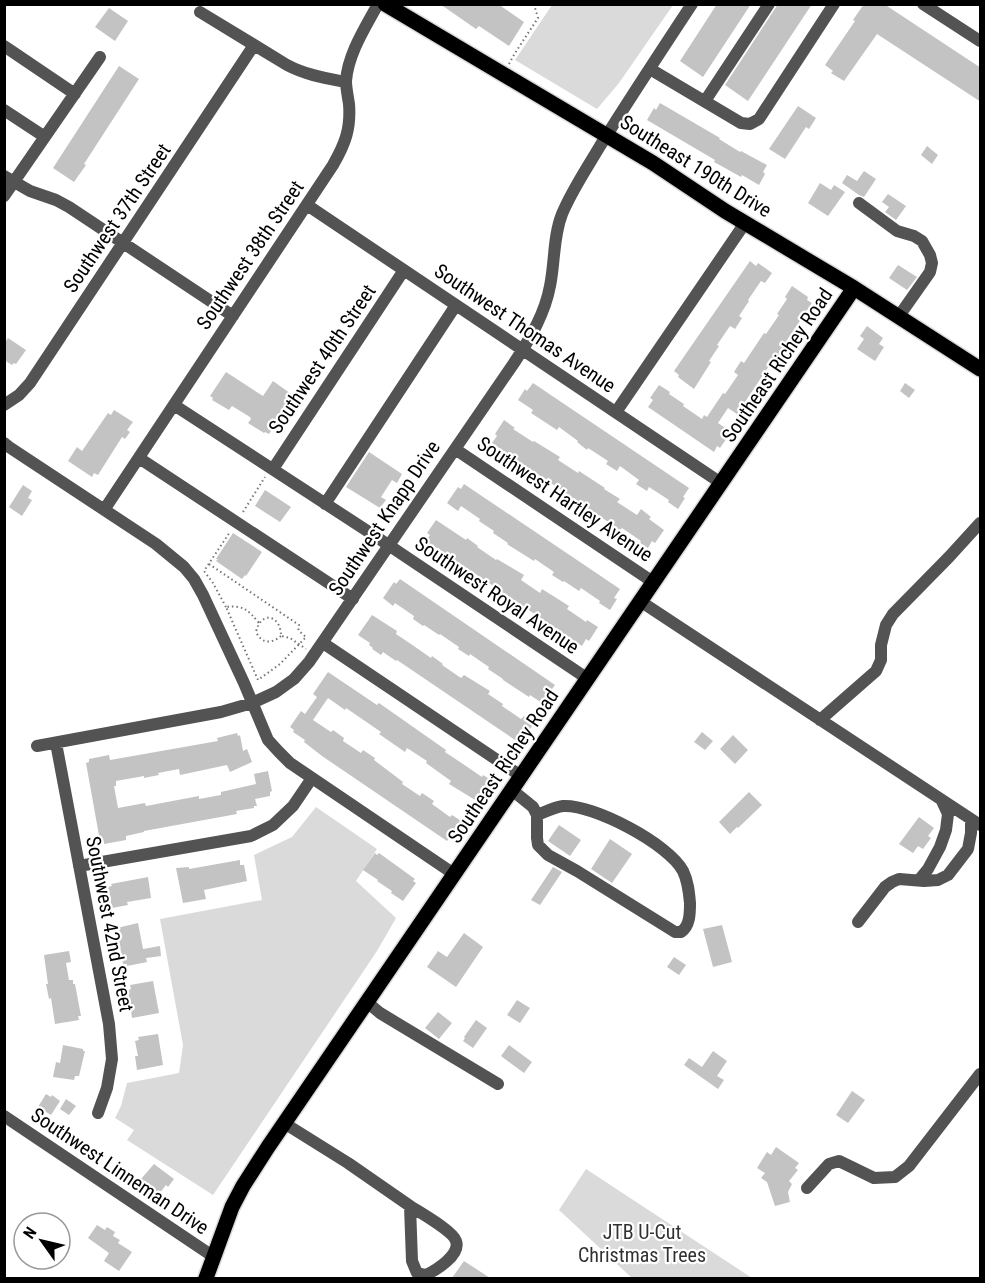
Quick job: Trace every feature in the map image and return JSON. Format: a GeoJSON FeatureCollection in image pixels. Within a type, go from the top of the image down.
{"type":"FeatureCollection","features":[{"type":"Feature","properties":{"kind":"main road","name":"Southeast 190th Drive"},"geometry":{"type":"LineString","coordinates":[[385,4],[663,169],[725,211],[854,288],[981,369]]}},
{"type":"Feature","properties":{"kind":"main road","name":"Southeast Richey Road"},"geometry":{"type":"LineString","coordinates":[[206,1278],[237,1196],[255,1166],[854,288]]}},
{"type":"Feature","properties":{"kind":"street","name":"Southwest 38th Street"},"geometry":{"type":"LineString","coordinates":[[104,510],[344,147],[350,125],[346,82],[350,64],[378,4]]}},
{"type":"Feature","properties":{"kind":"street","name":"Southwest Knapp Drive"},"geometry":{"type":"LineString","coordinates":[[37,746],[221,712],[252,703],[276,692],[294,679],[309,662],[353,599],[523,349],[546,302],[556,235],[562,214],[607,135],[692,4]]}},
{"type":"Feature","properties":{"kind":"street"},"geometry":{"type":"LineString","coordinates":[[705,101],[769,4]]}},
{"type":"Feature","properties":{"kind":"street"},"geometry":{"type":"LineString","coordinates":[[650,69],[741,123],[750,124],[759,119],[834,4]]}},
{"type":"Feature","properties":{"kind":"street"},"geometry":{"type":"LineString","coordinates":[[923,4],[981,41]]}},
{"type":"Feature","properties":{"kind":"street"},"geometry":{"type":"LineString","coordinates":[[200,12],[300,72],[346,82]]}},
{"type":"Feature","properties":{"kind":"street","name":"Southwest 37th Street"},"geometry":{"type":"LineString","coordinates":[[4,405],[19,395],[30,383],[254,45]]}},
{"type":"Feature","properties":{"kind":"street"},"geometry":{"type":"LineString","coordinates":[[4,46],[75,94]]}},
{"type":"Feature","properties":{"kind":"street"},"geometry":{"type":"LineString","coordinates":[[4,196],[9,179],[45,137],[99,57]]}},
{"type":"Feature","properties":{"kind":"street"},"geometry":{"type":"LineString","coordinates":[[4,110],[45,137]]}},
{"type":"Feature","properties":{"kind":"street"},"geometry":{"type":"LineString","coordinates":[[9,179],[30,191],[56,200],[233,315]]}},
{"type":"Feature","properties":{"kind":"street"},"geometry":{"type":"LineString","coordinates":[[859,203],[897,231],[922,241],[930,255],[932,263],[930,272],[899,316]]}},
{"type":"Feature","properties":{"kind":"street","name":"Southwest Thomas Avenue"},"geometry":{"type":"LineString","coordinates":[[307,205],[721,483]]}},
{"type":"Feature","properties":{"kind":"street"},"geometry":{"type":"LineString","coordinates":[[616,412],[745,222]]}},
{"type":"Feature","properties":{"kind":"street","name":"Southwest 40th Street"},"geometry":{"type":"LineString","coordinates":[[273,469],[404,270]]}},
{"type":"Feature","properties":{"kind":"street"},"geometry":{"type":"LineString","coordinates":[[326,504],[456,305]]}},
{"type":"Feature","properties":{"kind":"street","name":"Southwest Royal Avenue"},"geometry":{"type":"LineString","coordinates":[[174,405],[588,679]]}},
{"type":"Feature","properties":{"kind":"street"},"geometry":{"type":"LineString","coordinates":[[4,443],[164,550],[184,567],[194,579],[244,683],[268,740],[273,746],[290,763],[454,874]]}},
{"type":"Feature","properties":{"kind":"street","name":"Southwest Hartley Avenue"},"geometry":{"type":"LineString","coordinates":[[455,449],[653,582]]}},
{"type":"Feature","properties":{"kind":"street"},"geometry":{"type":"LineString","coordinates":[[139,458],[353,599]]}},
{"type":"Feature","properties":{"kind":"street"},"geometry":{"type":"LineString","coordinates":[[820,720],[876,671],[881,660],[885,625],[981,523]]}},
{"type":"Feature","properties":{"kind":"street"},"geometry":{"type":"LineString","coordinates":[[640,601],[976,822],[968,849],[948,875],[938,880],[900,879],[892,882],[885,887],[858,922]]}},
{"type":"Feature","properties":{"kind":"street"},"geometry":{"type":"LineString","coordinates":[[323,642],[521,776]]}},
{"type":"Feature","properties":{"kind":"street","name":"Southwest 42nd Street"},"geometry":{"type":"LineString","coordinates":[[56,742],[109,1024],[112,1059],[107,1088],[99,1113]]}},
{"type":"Feature","properties":{"kind":"street"},"geometry":{"type":"LineString","coordinates":[[79,866],[250,836],[273,825],[293,806],[312,778]]}},
{"type":"Feature","properties":{"kind":"street"},"geometry":{"type":"LineString","coordinates":[[512,790],[537,814],[538,845],[548,855],[675,932],[685,929],[689,920],[690,905],[688,882],[682,869],[652,841],[612,820],[576,807],[561,806],[537,814]]}},
{"type":"Feature","properties":{"kind":"street"},"geometry":{"type":"LineString","coordinates":[[919,880],[940,847],[946,830],[948,814],[941,800]]}},
{"type":"Feature","properties":{"kind":"street"},"geometry":{"type":"LineString","coordinates":[[367,1002],[380,1013],[498,1084]]}},
{"type":"Feature","properties":{"kind":"street"},"geometry":{"type":"LineString","coordinates":[[807,1188],[829,1164],[839,1161],[874,1178],[895,1177],[909,1166],[981,1074]]}},
{"type":"Feature","properties":{"kind":"street","name":"Southwest Linneman Drive"},"geometry":{"type":"LineString","coordinates":[[4,1116],[214,1257]]}},
{"type":"Feature","properties":{"kind":"street"},"geometry":{"type":"LineString","coordinates":[[284,1123],[348,1163],[451,1234],[456,1241],[456,1249],[444,1265],[426,1275],[417,1273],[412,1262],[410,1206]]}},
{"type":"Feature","properties":{"kind":"path"},"geometry":{"type":"LineString","coordinates":[[503,74],[514,53],[538,18],[536,4]]}},
{"type":"Feature","properties":{"kind":"path"},"geometry":{"type":"LineString","coordinates":[[204,571],[226,608],[258,680],[280,664],[306,637],[298,632],[299,624],[209,564]]}},
{"type":"Feature","properties":{"kind":"path"},"geometry":{"type":"LineString","coordinates":[[226,608],[241,607],[252,614],[259,623]]}},
{"type":"Feature","properties":{"kind":"path"},"geometry":{"type":"LineString","coordinates":[[281,636],[276,620],[268,618],[259,623],[256,632],[265,642],[271,643],[281,636],[290,638],[306,648]]}},
{"type":"Feature","properties":{"kind":"green space"},"geometry":{"type":"Polygon","coordinates":[[[552,5],[673,5],[619,83],[597,109],[515,60],[552,5]]]}},
{"type":"Feature","properties":{"kind":"green space"},"geometry":{"type":"Polygon","coordinates":[[[316,807],[377,849],[356,881],[396,918],[377,951],[213,1195],[127,1140],[134,1130],[115,1118],[127,1083],[179,1073],[183,1045],[160,919],[262,900],[254,855],[292,837],[316,807]]]}},
{"type":"Feature","properties":{"kind":"green space","name":"JTB U-Cut Christmas Trees"},"geometry":{"type":"Polygon","coordinates":[[[586,1169],[752,1278],[632,1278],[559,1210],[586,1169]]]}},
{"type":"Feature","properties":{"kind":"building"},"geometry":{"type":"Polygon","coordinates":[[[440,4],[498,4],[524,22],[509,46],[479,26],[476,29],[440,4]]]}},
{"type":"Feature","properties":{"kind":"building"},"geometry":{"type":"Polygon","coordinates":[[[717,4],[751,4],[703,77],[680,61],[717,4]]]}},
{"type":"Feature","properties":{"kind":"building"},"geometry":{"type":"Polygon","coordinates":[[[778,4],[812,4],[748,101],[725,85],[778,4]]]}},
{"type":"Feature","properties":{"kind":"building"},"geometry":{"type":"Polygon","coordinates":[[[864,4],[884,4],[981,68],[981,102],[877,34],[844,81],[831,73],[833,71],[825,65],[864,4]]]}},
{"type":"Feature","properties":{"kind":"building"},"geometry":{"type":"Polygon","coordinates":[[[109,8],[128,21],[115,41],[95,27],[109,8]]]}},
{"type":"Feature","properties":{"kind":"building"},"geometry":{"type":"Polygon","coordinates":[[[119,66],[139,79],[74,182],[53,168],[119,66]]]}},
{"type":"Feature","properties":{"kind":"building"},"geometry":{"type":"Polygon","coordinates":[[[660,103],[740,152],[767,165],[759,185],[714,162],[715,160],[647,120],[660,103]]]}},
{"type":"Feature","properties":{"kind":"building"},"geometry":{"type":"Polygon","coordinates":[[[798,106],[816,118],[809,129],[806,127],[785,159],[769,149],[798,106]]]}},
{"type":"Feature","properties":{"kind":"building"},"geometry":{"type":"Polygon","coordinates":[[[927,146],[938,155],[932,164],[921,155],[927,146]]]}},
{"type":"Feature","properties":{"kind":"building"},"geometry":{"type":"Polygon","coordinates":[[[864,171],[876,179],[864,197],[842,183],[847,175],[857,181],[864,171]]]}},
{"type":"Feature","properties":{"kind":"building"},"geometry":{"type":"Polygon","coordinates":[[[820,183],[831,190],[834,185],[845,192],[828,216],[808,203],[820,183]]]}},
{"type":"Feature","properties":{"kind":"building"},"geometry":{"type":"Polygon","coordinates":[[[888,194],[906,206],[896,220],[885,212],[889,207],[882,202],[888,194]]]}},
{"type":"Feature","properties":{"kind":"building"},"geometry":{"type":"Polygon","coordinates":[[[750,261],[756,266],[758,263],[772,273],[765,283],[761,281],[748,300],[739,316],[742,318],[735,329],[730,326],[717,345],[719,346],[709,361],[711,362],[694,389],[674,371],[750,261]]]}},
{"type":"Feature","properties":{"kind":"building"},"geometry":{"type":"Polygon","coordinates":[[[898,265],[917,277],[907,290],[889,278],[898,265]]]}},
{"type":"Feature","properties":{"kind":"building"},"geometry":{"type":"Polygon","coordinates":[[[792,286],[808,297],[807,300],[812,303],[783,346],[785,347],[779,355],[777,354],[737,414],[728,408],[718,423],[731,432],[720,448],[717,446],[714,452],[648,407],[653,400],[650,398],[659,385],[702,419],[704,415],[707,417],[738,375],[734,372],[741,361],[744,363],[779,315],[777,314],[792,286]]]}},
{"type":"Feature","properties":{"kind":"building"},"geometry":{"type":"Polygon","coordinates":[[[867,326],[883,338],[879,344],[884,347],[875,361],[857,349],[864,339],[860,336],[867,326]]]}},
{"type":"Feature","properties":{"kind":"building"},"geometry":{"type":"Polygon","coordinates":[[[8,338],[26,350],[16,364],[12,365],[4,360],[4,344],[8,338]]]}},
{"type":"Feature","properties":{"kind":"building"},"geometry":{"type":"Polygon","coordinates":[[[226,372],[263,396],[273,381],[294,396],[269,434],[248,423],[250,417],[232,406],[229,410],[212,400],[210,396],[226,372]]]}},
{"type":"Feature","properties":{"kind":"building"},"geometry":{"type":"Polygon","coordinates":[[[533,383],[689,488],[678,509],[649,487],[647,491],[636,484],[639,480],[620,466],[617,471],[606,464],[608,461],[588,448],[587,450],[559,427],[557,430],[531,413],[533,410],[518,400],[525,389],[527,391],[533,383]]]}},
{"type":"Feature","properties":{"kind":"building"},"geometry":{"type":"Polygon","coordinates":[[[905,383],[915,390],[909,398],[900,391],[905,383]]]}},
{"type":"Feature","properties":{"kind":"building"},"geometry":{"type":"Polygon","coordinates":[[[114,410],[133,422],[127,430],[130,432],[125,439],[122,437],[98,475],[94,473],[92,477],[68,461],[77,447],[82,451],[108,413],[111,415],[114,410]]]}},
{"type":"Feature","properties":{"kind":"building"},"geometry":{"type":"Polygon","coordinates":[[[504,420],[515,428],[513,429],[560,457],[558,460],[605,488],[620,499],[617,502],[637,515],[641,509],[651,517],[649,519],[664,530],[655,543],[652,541],[648,548],[622,528],[620,530],[492,443],[504,420]]]}},
{"type":"Feature","properties":{"kind":"building"},"geometry":{"type":"Polygon","coordinates":[[[369,452],[402,474],[397,483],[392,480],[381,497],[386,500],[380,508],[346,487],[369,452]]]}},
{"type":"Feature","properties":{"kind":"building"},"geometry":{"type":"Polygon","coordinates":[[[464,484],[620,589],[610,610],[581,588],[579,591],[563,582],[552,575],[554,572],[535,559],[534,561],[507,544],[479,521],[480,519],[461,506],[458,511],[447,503],[458,487],[461,489],[464,484]]]}},
{"type":"Feature","properties":{"kind":"building"},"geometry":{"type":"Polygon","coordinates":[[[23,485],[32,491],[28,498],[32,500],[22,516],[9,507],[23,485]]]}},
{"type":"Feature","properties":{"kind":"building"},"geometry":{"type":"Polygon","coordinates":[[[265,490],[291,507],[280,522],[255,506],[265,490]]]}},
{"type":"Feature","properties":{"kind":"building"},"geometry":{"type":"Polygon","coordinates":[[[436,520],[466,540],[467,538],[496,560],[524,575],[521,580],[540,593],[542,589],[569,606],[567,609],[586,622],[587,620],[598,627],[589,641],[586,639],[582,646],[425,542],[430,535],[427,533],[436,520]]]}},
{"type":"Feature","properties":{"kind":"building"},"geometry":{"type":"Polygon","coordinates":[[[233,533],[262,552],[242,579],[216,561],[233,533]]]}},
{"type":"Feature","properties":{"kind":"building"},"geometry":{"type":"Polygon","coordinates":[[[400,579],[555,685],[545,705],[503,680],[488,669],[489,667],[458,649],[459,647],[440,634],[423,626],[413,619],[414,616],[395,603],[393,606],[383,598],[394,582],[396,584],[400,579]]]}},
{"type":"Feature","properties":{"kind":"building"},"geometry":{"type":"Polygon","coordinates":[[[372,615],[461,678],[464,675],[490,691],[488,694],[521,719],[524,716],[534,723],[525,737],[522,735],[518,742],[397,660],[383,652],[381,655],[372,649],[370,643],[358,635],[372,615]]]}},
{"type":"Feature","properties":{"kind":"building"},"geometry":{"type":"Polygon","coordinates":[[[328,672],[377,705],[379,703],[482,777],[483,775],[491,780],[488,785],[490,787],[480,803],[449,784],[451,781],[426,763],[427,761],[407,748],[405,752],[379,734],[381,732],[328,698],[313,720],[331,732],[333,730],[344,738],[343,741],[361,753],[363,750],[375,758],[374,760],[403,782],[402,784],[420,796],[422,793],[434,801],[432,804],[450,817],[452,815],[463,822],[452,839],[450,837],[447,841],[322,756],[293,732],[294,730],[290,727],[301,711],[305,714],[317,697],[313,694],[328,672]]]}},
{"type":"Feature","properties":{"kind":"building"},"geometry":{"type":"Polygon","coordinates":[[[702,732],[713,741],[705,750],[694,742],[702,732]]]}},
{"type":"Feature","properties":{"kind":"building"},"geometry":{"type":"Polygon","coordinates":[[[237,733],[238,736],[240,735],[243,751],[247,749],[252,762],[230,772],[227,765],[180,775],[179,769],[144,778],[144,776],[116,781],[116,786],[114,786],[118,808],[221,795],[221,792],[256,784],[254,774],[268,771],[272,791],[270,796],[255,799],[257,806],[236,811],[237,814],[144,831],[126,836],[126,840],[104,844],[104,841],[100,841],[86,763],[89,759],[109,755],[110,760],[218,741],[217,738],[237,733]]]}},
{"type":"Feature","properties":{"kind":"building"},"geometry":{"type":"Polygon","coordinates":[[[733,735],[748,750],[735,764],[720,749],[733,735]]]}},
{"type":"Feature","properties":{"kind":"building"},"geometry":{"type":"Polygon","coordinates":[[[749,792],[762,805],[730,834],[719,822],[749,792]]]}},
{"type":"Feature","properties":{"kind":"building"},"geometry":{"type":"Polygon","coordinates":[[[919,817],[934,828],[928,836],[931,838],[923,849],[918,846],[913,853],[899,844],[919,817]]]}},
{"type":"Feature","properties":{"kind":"building"},"geometry":{"type":"Polygon","coordinates":[[[559,825],[581,840],[570,856],[548,841],[559,825]]]}},
{"type":"Feature","properties":{"kind":"building"},"geometry":{"type":"Polygon","coordinates":[[[610,839],[632,854],[612,883],[591,869],[610,839]]]}},
{"type":"Feature","properties":{"kind":"building"},"geometry":{"type":"Polygon","coordinates":[[[375,853],[377,855],[379,853],[415,879],[413,881],[416,883],[403,901],[363,870],[375,853]]]}},
{"type":"Feature","properties":{"kind":"building"},"geometry":{"type":"Polygon","coordinates":[[[240,860],[240,865],[244,865],[247,881],[204,890],[206,899],[183,903],[176,868],[189,867],[189,869],[240,860]]]}},
{"type":"Feature","properties":{"kind":"building"},"geometry":{"type":"Polygon","coordinates":[[[553,867],[562,872],[540,905],[531,900],[553,867]]]}},
{"type":"Feature","properties":{"kind":"building"},"geometry":{"type":"Polygon","coordinates":[[[148,877],[151,898],[127,902],[128,905],[112,908],[108,887],[112,886],[111,884],[148,877]]]}},
{"type":"Feature","properties":{"kind":"building"},"geometry":{"type":"Polygon","coordinates":[[[138,923],[143,949],[160,946],[161,956],[146,958],[147,962],[127,966],[123,964],[117,928],[138,923]]]}},
{"type":"Feature","properties":{"kind":"building"},"geometry":{"type":"Polygon","coordinates":[[[722,925],[732,962],[713,967],[703,929],[722,925]]]}},
{"type":"Feature","properties":{"kind":"building"},"geometry":{"type":"Polygon","coordinates":[[[464,933],[483,947],[456,987],[427,967],[438,951],[447,957],[464,933]]]}},
{"type":"Feature","properties":{"kind":"building"},"geometry":{"type":"Polygon","coordinates":[[[69,951],[71,962],[66,963],[69,980],[73,980],[75,984],[81,1016],[78,1016],[79,1020],[55,1024],[51,998],[49,999],[46,984],[48,984],[44,955],[69,951]]]}},
{"type":"Feature","properties":{"kind":"building"},"geometry":{"type":"Polygon","coordinates":[[[674,957],[686,965],[679,975],[667,967],[674,957]]]}},
{"type":"Feature","properties":{"kind":"building"},"geometry":{"type":"Polygon","coordinates":[[[153,981],[159,1013],[132,1018],[128,990],[131,989],[130,985],[153,981]]]}},
{"type":"Feature","properties":{"kind":"building"},"geometry":{"type":"Polygon","coordinates":[[[517,1000],[530,1008],[520,1023],[507,1015],[517,1000]]]}},
{"type":"Feature","properties":{"kind":"building"},"geometry":{"type":"Polygon","coordinates":[[[438,1012],[452,1023],[439,1039],[425,1028],[438,1012]]]}},
{"type":"Feature","properties":{"kind":"building"},"geometry":{"type":"Polygon","coordinates":[[[476,1020],[487,1028],[473,1048],[463,1041],[476,1020]]]}},
{"type":"Feature","properties":{"kind":"building"},"geometry":{"type":"Polygon","coordinates":[[[158,1034],[163,1065],[137,1070],[135,1056],[138,1056],[135,1041],[139,1040],[138,1037],[158,1034]]]}},
{"type":"Feature","properties":{"kind":"building"},"geometry":{"type":"Polygon","coordinates":[[[63,1045],[85,1051],[79,1076],[75,1076],[74,1080],[53,1077],[56,1062],[60,1063],[63,1045]]]}},
{"type":"Feature","properties":{"kind":"building"},"geometry":{"type":"Polygon","coordinates":[[[509,1045],[532,1062],[524,1073],[501,1056],[509,1045]]]}},
{"type":"Feature","properties":{"kind":"building"},"geometry":{"type":"Polygon","coordinates":[[[713,1051],[727,1061],[717,1076],[724,1080],[718,1089],[684,1065],[689,1058],[702,1067],[713,1051]]]}},
{"type":"Feature","properties":{"kind":"building"},"geometry":{"type":"Polygon","coordinates":[[[852,1091],[865,1100],[848,1123],[836,1115],[852,1091]]]}},
{"type":"Feature","properties":{"kind":"building"},"geometry":{"type":"Polygon","coordinates":[[[46,1094],[60,1101],[51,1115],[38,1107],[46,1094]]]}},
{"type":"Feature","properties":{"kind":"building"},"geometry":{"type":"Polygon","coordinates":[[[66,1099],[76,1106],[69,1115],[60,1109],[66,1099]]]}},
{"type":"Feature","properties":{"kind":"building"},"geometry":{"type":"Polygon","coordinates":[[[776,1147],[799,1163],[795,1168],[798,1170],[789,1181],[792,1184],[788,1192],[790,1202],[775,1206],[767,1182],[761,1178],[765,1173],[757,1168],[767,1152],[771,1155],[776,1147]]]}},
{"type":"Feature","properties":{"kind":"building"},"geometry":{"type":"Polygon","coordinates":[[[154,1164],[174,1179],[159,1194],[141,1179],[154,1164]]]}},
{"type":"Feature","properties":{"kind":"building"},"geometry":{"type":"Polygon","coordinates":[[[97,1225],[115,1232],[113,1236],[120,1240],[118,1243],[132,1252],[119,1271],[104,1261],[109,1253],[88,1238],[97,1225]]]}},
{"type":"Feature","properties":{"kind":"building"},"geometry":{"type":"Polygon","coordinates":[[[464,1261],[490,1278],[452,1278],[464,1261]]]}}]}
